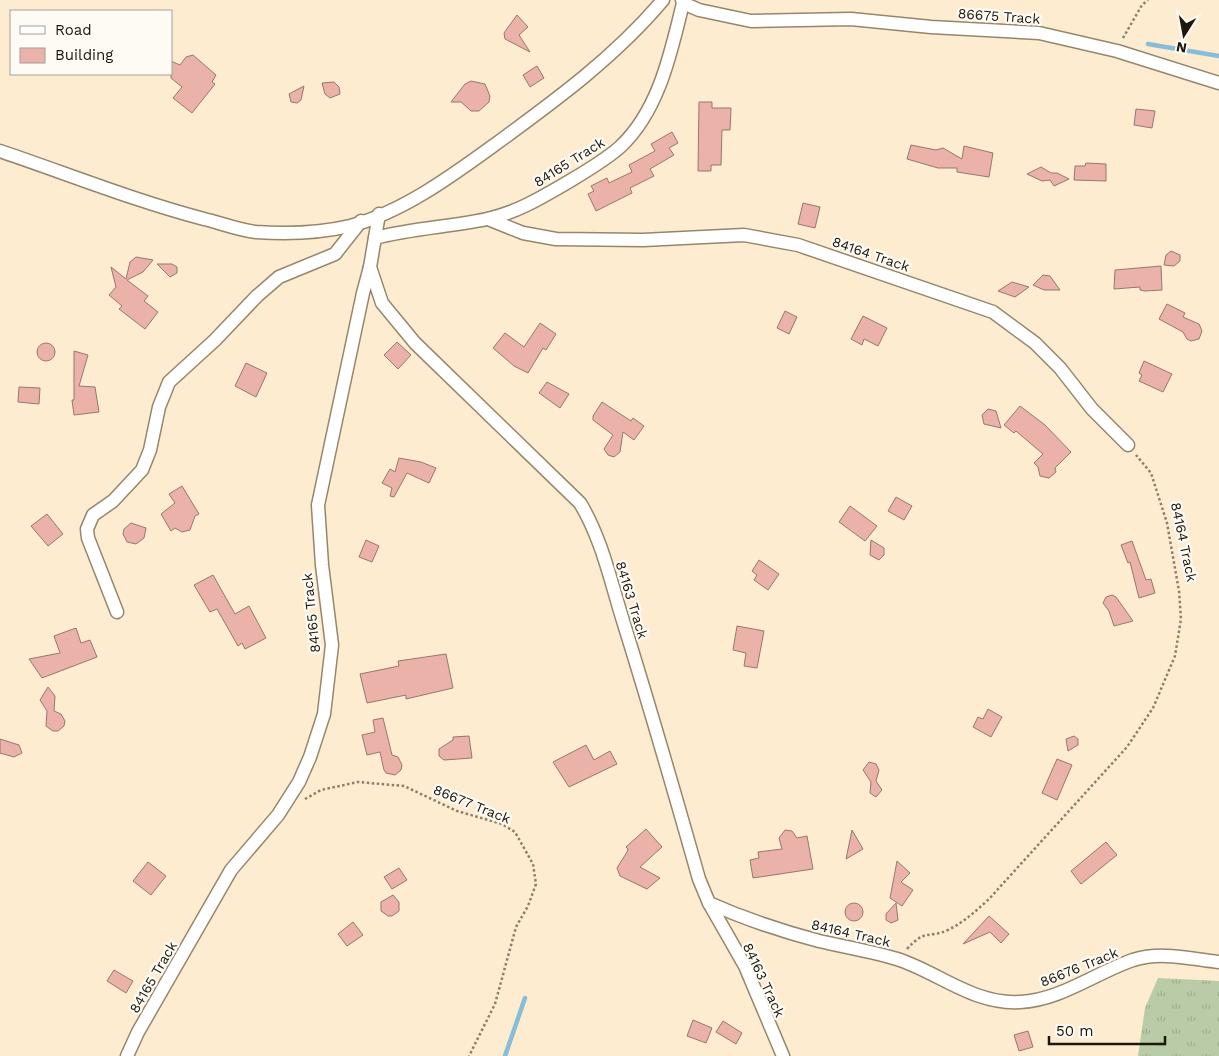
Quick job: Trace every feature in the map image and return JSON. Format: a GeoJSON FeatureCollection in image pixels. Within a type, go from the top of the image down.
{"type":"FeatureCollection","features":[{"type":"Feature","properties":{"kind":"street"},"geometry":{"type":"LineString","coordinates":[[0,151],[174,211],[254,232],[310,231],[350,226],[394,208],[456,172],[535,115],[596,67],[663,0]]}},
{"type":"Feature","properties":{"kind":"street","name":"86675 Track"},"geometry":{"type":"LineString","coordinates":[[682,1],[699,10],[751,21],[851,19],[931,27],[1038,33],[1117,51],[1219,83]]}},
{"type":"Feature","properties":{"kind":"street","name":"84165 Track"},"geometry":{"type":"LineString","coordinates":[[375,238],[402,230],[488,219],[529,205],[586,172],[621,146],[639,125],[653,103],[682,1]]}},
{"type":"Feature","properties":{"kind":"street","name":"84163 Track"},"geometry":{"type":"LineString","coordinates":[[379,214],[370,267],[382,304],[393,320],[580,503],[588,517],[596,535],[633,654],[699,879],[709,903],[745,966],[783,1056]]}},
{"type":"Feature","properties":{"kind":"street","name":"84164 Track"},"geometry":{"type":"LineString","coordinates":[[488,219],[523,232],[556,239],[643,240],[744,235],[773,239],[798,245],[993,312],[1041,349],[1060,368],[1092,409],[1128,445]]}},
{"type":"Feature","properties":{"kind":"street"},"geometry":{"type":"LineString","coordinates":[[117,612],[88,538],[87,529],[93,515],[113,501],[142,470],[150,450],[159,407],[169,382],[279,277],[335,254],[361,221]]}},
{"type":"Feature","properties":{"kind":"street","name":"84165 Track"},"geometry":{"type":"LineString","coordinates":[[127,1056],[138,1032],[231,870],[278,815],[299,782],[310,757],[324,714],[332,645],[322,565],[318,505],[370,267]]}},
{"type":"Feature","properties":{"kind":"street","name":"84164 Track"},"geometry":{"type":"LineString","coordinates":[[709,903],[749,921],[898,959]]}},
{"type":"Feature","properties":{"kind":"street","name":"86676 Track"},"geometry":{"type":"LineString","coordinates":[[898,959],[966,991],[999,1001],[1020,1002],[1049,997],[1133,960],[1152,956],[1175,956],[1219,962]]}},
{"type":"Feature","properties":{"kind":"path"},"geometry":{"type":"LineString","coordinates":[[1117,51],[1132,21],[1148,0]]}},
{"type":"Feature","properties":{"kind":"path","name":"84164 Track"},"geometry":{"type":"LineString","coordinates":[[898,959],[919,936],[946,931],[966,919],[989,899],[1126,747],[1153,708],[1175,656],[1180,619],[1179,592],[1167,522],[1151,473],[1128,445]]}},
{"type":"Feature","properties":{"kind":"path","name":"86677 Track"},"geometry":{"type":"LineString","coordinates":[[304,800],[321,790],[358,782],[404,786],[457,811],[502,824],[514,832],[533,864],[536,884],[528,906],[516,927],[494,1004],[470,1056]]}},
{"type":"Feature","properties":{"kind":"green space"},"geometry":{"type":"Polygon","coordinates":[[[1158,978],[1219,981],[1219,1056],[1138,1056],[1145,1008],[1158,978]]]}},
{"type":"Feature","properties":{"kind":"building"},"geometry":{"type":"Polygon","coordinates":[[[517,15],[528,27],[519,35],[530,52],[505,39],[504,33],[517,15]]]}},
{"type":"Feature","properties":{"kind":"building"},"geometry":{"type":"Polygon","coordinates":[[[193,55],[216,75],[212,82],[215,84],[192,113],[173,98],[182,87],[171,78],[172,61],[180,65],[186,57],[193,55]]]}},
{"type":"Feature","properties":{"kind":"building"},"geometry":{"type":"Polygon","coordinates":[[[537,66],[544,78],[530,87],[523,75],[537,66]]]}},
{"type":"Feature","properties":{"kind":"building"},"geometry":{"type":"Polygon","coordinates":[[[471,81],[485,84],[490,96],[489,102],[479,111],[471,111],[461,102],[451,102],[465,84],[471,81]]]}},
{"type":"Feature","properties":{"kind":"building"},"geometry":{"type":"Polygon","coordinates":[[[334,82],[339,87],[340,94],[330,98],[325,94],[322,83],[334,82]]]}},
{"type":"Feature","properties":{"kind":"building"},"geometry":{"type":"Polygon","coordinates":[[[304,86],[301,100],[297,103],[291,102],[289,94],[304,86]]]}},
{"type":"Feature","properties":{"kind":"building"},"geometry":{"type":"Polygon","coordinates":[[[699,102],[712,102],[712,108],[731,108],[730,130],[722,130],[721,165],[711,165],[711,171],[698,171],[699,102]]]}},
{"type":"Feature","properties":{"kind":"building"},"geometry":{"type":"Polygon","coordinates":[[[1136,109],[1155,111],[1152,128],[1134,125],[1136,109]]]}},
{"type":"Feature","properties":{"kind":"building"},"geometry":{"type":"Polygon","coordinates":[[[672,132],[678,143],[669,148],[674,155],[650,169],[654,176],[630,188],[632,193],[596,211],[588,194],[594,191],[591,186],[607,178],[609,183],[632,172],[629,165],[655,151],[651,144],[672,132]]]}},
{"type":"Feature","properties":{"kind":"building"},"geometry":{"type":"Polygon","coordinates":[[[911,145],[936,150],[943,148],[962,159],[964,146],[993,153],[989,177],[957,172],[957,168],[938,168],[907,159],[911,145]]]}},
{"type":"Feature","properties":{"kind":"building"},"geometry":{"type":"Polygon","coordinates":[[[1086,163],[1106,164],[1106,181],[1074,180],[1075,166],[1085,166],[1086,163]]]}},
{"type":"Feature","properties":{"kind":"building"},"geometry":{"type":"Polygon","coordinates":[[[1041,167],[1051,173],[1057,173],[1069,179],[1054,186],[1050,180],[1042,181],[1027,174],[1041,167]]]}},
{"type":"Feature","properties":{"kind":"building"},"geometry":{"type":"Polygon","coordinates":[[[803,203],[820,207],[815,228],[798,224],[803,203]]]}},
{"type":"Feature","properties":{"kind":"building"},"geometry":{"type":"Polygon","coordinates":[[[1171,251],[1180,255],[1180,261],[1174,266],[1164,265],[1166,255],[1171,251]]]}},
{"type":"Feature","properties":{"kind":"building"},"geometry":{"type":"Polygon","coordinates":[[[136,257],[153,260],[143,272],[127,280],[148,296],[144,301],[158,312],[145,329],[119,309],[122,306],[109,295],[116,287],[111,267],[126,279],[130,262],[136,257]]]}},
{"type":"Feature","properties":{"kind":"building"},"geometry":{"type":"Polygon","coordinates":[[[157,264],[172,264],[177,267],[177,273],[170,277],[157,264]]]}},
{"type":"Feature","properties":{"kind":"building"},"geometry":{"type":"Polygon","coordinates":[[[1161,266],[1162,290],[1145,291],[1140,290],[1140,287],[1114,289],[1115,270],[1161,266]]]}},
{"type":"Feature","properties":{"kind":"building"},"geometry":{"type":"Polygon","coordinates":[[[1043,275],[1050,276],[1060,290],[1044,290],[1033,285],[1043,275]]]}},
{"type":"Feature","properties":{"kind":"building"},"geometry":{"type":"Polygon","coordinates":[[[1012,282],[1029,287],[1015,297],[998,291],[1012,282]]]}},
{"type":"Feature","properties":{"kind":"building"},"geometry":{"type":"Polygon","coordinates":[[[1167,304],[1185,313],[1183,317],[1199,324],[1202,331],[1199,339],[1191,341],[1187,339],[1183,332],[1159,319],[1167,304]]]}},
{"type":"Feature","properties":{"kind":"building"},"geometry":{"type":"Polygon","coordinates":[[[785,311],[797,317],[789,334],[777,328],[785,311]]]}},
{"type":"Feature","properties":{"kind":"building"},"geometry":{"type":"Polygon","coordinates":[[[863,316],[887,328],[878,346],[864,339],[862,345],[851,339],[863,316]]]}},
{"type":"Feature","properties":{"kind":"building"},"geometry":{"type":"Polygon","coordinates":[[[540,323],[556,334],[546,350],[543,348],[528,373],[514,366],[493,348],[505,333],[524,347],[540,323]]]}},
{"type":"Feature","properties":{"kind":"building"},"geometry":{"type":"Polygon","coordinates":[[[397,342],[411,355],[398,369],[384,355],[397,342]]]}},
{"type":"Feature","properties":{"kind":"building"},"geometry":{"type":"Polygon","coordinates":[[[46,343],[52,346],[55,352],[52,358],[46,361],[40,358],[37,352],[40,346],[46,343]]]}},
{"type":"Feature","properties":{"kind":"building"},"geometry":{"type":"Polygon","coordinates":[[[74,351],[88,355],[79,386],[95,387],[99,412],[74,415],[72,400],[74,400],[74,351]]]}},
{"type":"Feature","properties":{"kind":"building"},"geometry":{"type":"Polygon","coordinates":[[[1144,361],[1172,374],[1163,392],[1139,381],[1142,375],[1139,373],[1144,361]]]}},
{"type":"Feature","properties":{"kind":"building"},"geometry":{"type":"Polygon","coordinates":[[[246,363],[267,373],[256,397],[235,386],[246,363]]]}},
{"type":"Feature","properties":{"kind":"building"},"geometry":{"type":"Polygon","coordinates":[[[547,382],[569,394],[560,408],[539,393],[547,382]]]}},
{"type":"Feature","properties":{"kind":"building"},"geometry":{"type":"Polygon","coordinates":[[[19,387],[40,388],[39,404],[18,402],[19,387]]]}},
{"type":"Feature","properties":{"kind":"building"},"geometry":{"type":"Polygon","coordinates":[[[602,402],[631,421],[633,418],[644,426],[634,440],[623,432],[620,452],[614,457],[608,455],[604,449],[613,435],[593,420],[593,416],[602,402]]]}},
{"type":"Feature","properties":{"kind":"building"},"geometry":{"type":"Polygon","coordinates":[[[1020,406],[1045,425],[1071,452],[1055,468],[1056,472],[1049,478],[1040,476],[1038,467],[1034,463],[1043,454],[1016,431],[1014,433],[1004,425],[1020,406]]]}},
{"type":"Feature","properties":{"kind":"building"},"geometry":{"type":"Polygon","coordinates":[[[988,409],[996,411],[1001,428],[984,424],[982,415],[988,409]]]}},
{"type":"Feature","properties":{"kind":"building"},"geometry":{"type":"Polygon","coordinates":[[[399,458],[421,462],[436,468],[429,483],[407,473],[394,497],[390,496],[392,488],[382,483],[390,469],[395,472],[399,458]]]}},
{"type":"Feature","properties":{"kind":"building"},"geometry":{"type":"Polygon","coordinates":[[[182,486],[199,514],[195,516],[190,530],[182,532],[175,528],[171,531],[161,514],[175,503],[169,494],[182,486]]]}},
{"type":"Feature","properties":{"kind":"building"},"geometry":{"type":"Polygon","coordinates":[[[896,497],[912,506],[904,520],[888,511],[896,497]]]}},
{"type":"Feature","properties":{"kind":"building"},"geometry":{"type":"Polygon","coordinates":[[[850,506],[877,526],[865,541],[839,522],[850,506]]]}},
{"type":"Feature","properties":{"kind":"building"},"geometry":{"type":"Polygon","coordinates":[[[47,514],[63,534],[48,546],[31,526],[47,514]]]}},
{"type":"Feature","properties":{"kind":"building"},"geometry":{"type":"Polygon","coordinates":[[[131,523],[146,528],[144,538],[136,544],[127,542],[123,534],[124,529],[131,523]]]}},
{"type":"Feature","properties":{"kind":"building"},"geometry":{"type":"Polygon","coordinates":[[[366,540],[379,546],[372,562],[359,557],[366,540]]]}},
{"type":"Feature","properties":{"kind":"building"},"geometry":{"type":"Polygon","coordinates":[[[871,540],[884,548],[884,555],[879,560],[870,555],[871,540]]]}},
{"type":"Feature","properties":{"kind":"building"},"geometry":{"type":"Polygon","coordinates":[[[1132,541],[1146,580],[1151,579],[1155,593],[1139,598],[1130,562],[1128,563],[1121,545],[1132,541]]]}},
{"type":"Feature","properties":{"kind":"building"},"geometry":{"type":"Polygon","coordinates":[[[759,560],[779,574],[768,590],[754,580],[757,575],[752,571],[759,560]]]}},
{"type":"Feature","properties":{"kind":"building"},"geometry":{"type":"Polygon","coordinates":[[[213,575],[235,614],[249,606],[266,638],[245,649],[242,643],[238,646],[217,609],[210,612],[194,585],[213,575]]]}},
{"type":"Feature","properties":{"kind":"building"},"geometry":{"type":"Polygon","coordinates":[[[1112,595],[1116,597],[1133,621],[1114,626],[1109,611],[1103,603],[1106,597],[1112,595]]]}},
{"type":"Feature","properties":{"kind":"building"},"geometry":{"type":"Polygon","coordinates":[[[737,626],[764,631],[757,668],[744,666],[746,653],[733,650],[737,626]]]}},
{"type":"Feature","properties":{"kind":"building"},"geometry":{"type":"Polygon","coordinates":[[[76,628],[81,643],[90,640],[97,657],[42,678],[29,659],[60,653],[54,636],[76,628]]]}},
{"type":"Feature","properties":{"kind":"building"},"geometry":{"type":"Polygon","coordinates":[[[446,654],[453,688],[406,699],[406,695],[367,703],[360,674],[399,666],[398,661],[446,654]]]}},
{"type":"Feature","properties":{"kind":"building"},"geometry":{"type":"Polygon","coordinates":[[[48,687],[55,696],[54,711],[61,714],[65,721],[64,726],[58,731],[53,731],[46,726],[47,711],[40,700],[48,687]]]}},
{"type":"Feature","properties":{"kind":"building"},"geometry":{"type":"Polygon","coordinates":[[[988,709],[1002,717],[991,737],[973,727],[978,717],[983,719],[988,709]]]}},
{"type":"Feature","properties":{"kind":"building"},"geometry":{"type":"Polygon","coordinates":[[[383,718],[392,755],[398,757],[402,765],[401,770],[395,775],[386,773],[384,770],[380,752],[367,755],[362,735],[375,732],[373,720],[383,718]]]}},
{"type":"Feature","properties":{"kind":"building"},"geometry":{"type":"Polygon","coordinates":[[[469,736],[472,758],[444,760],[439,756],[439,749],[453,740],[453,737],[469,736]]]}},
{"type":"Feature","properties":{"kind":"building"},"geometry":{"type":"Polygon","coordinates":[[[1074,736],[1078,739],[1078,745],[1068,751],[1066,739],[1074,736]]]}},
{"type":"Feature","properties":{"kind":"building"},"geometry":{"type":"Polygon","coordinates":[[[0,739],[19,745],[22,753],[14,757],[0,753],[0,739]]]}},
{"type":"Feature","properties":{"kind":"building"},"geometry":{"type":"Polygon","coordinates":[[[586,745],[594,760],[610,751],[617,764],[569,787],[553,762],[586,745]]]}},
{"type":"Feature","properties":{"kind":"building"},"geometry":{"type":"Polygon","coordinates":[[[1057,759],[1072,765],[1057,800],[1042,793],[1057,759]]]}},
{"type":"Feature","properties":{"kind":"building"},"geometry":{"type":"Polygon","coordinates":[[[869,762],[876,764],[879,770],[876,781],[882,790],[876,797],[870,793],[871,782],[863,770],[869,762]]]}},
{"type":"Feature","properties":{"kind":"building"},"geometry":{"type":"Polygon","coordinates":[[[646,829],[662,847],[640,867],[660,878],[647,889],[620,876],[617,868],[627,852],[628,849],[626,847],[646,829]]]}},
{"type":"Feature","properties":{"kind":"building"},"geometry":{"type":"Polygon","coordinates":[[[785,830],[792,831],[797,838],[807,836],[813,869],[753,878],[750,860],[759,858],[758,852],[782,849],[779,838],[785,830]]]}},
{"type":"Feature","properties":{"kind":"building"},"geometry":{"type":"Polygon","coordinates":[[[852,830],[863,849],[846,859],[852,830]]]}},
{"type":"Feature","properties":{"kind":"building"},"geometry":{"type":"Polygon","coordinates":[[[1106,842],[1117,855],[1081,884],[1071,871],[1106,842]]]}},
{"type":"Feature","properties":{"kind":"building"},"geometry":{"type":"Polygon","coordinates":[[[897,861],[910,873],[901,882],[913,890],[902,906],[890,898],[897,861]]]}},
{"type":"Feature","properties":{"kind":"building"},"geometry":{"type":"Polygon","coordinates":[[[148,862],[166,876],[151,895],[133,881],[148,862]]]}},
{"type":"Feature","properties":{"kind":"building"},"geometry":{"type":"Polygon","coordinates":[[[399,868],[407,880],[392,889],[384,877],[399,868]]]}},
{"type":"Feature","properties":{"kind":"building"},"geometry":{"type":"Polygon","coordinates":[[[393,895],[399,902],[399,911],[392,916],[388,916],[381,911],[381,902],[393,895]]]}},
{"type":"Feature","properties":{"kind":"building"},"geometry":{"type":"Polygon","coordinates":[[[854,903],[860,906],[863,912],[860,918],[854,921],[848,918],[845,912],[848,906],[854,903]]]}},
{"type":"Feature","properties":{"kind":"building"},"geometry":{"type":"Polygon","coordinates":[[[896,903],[898,920],[891,923],[886,920],[886,914],[896,903]]]}},
{"type":"Feature","properties":{"kind":"building"},"geometry":{"type":"Polygon","coordinates":[[[989,916],[1009,934],[1001,943],[990,932],[963,944],[989,916]]]}},
{"type":"Feature","properties":{"kind":"building"},"geometry":{"type":"Polygon","coordinates":[[[353,922],[363,935],[347,946],[338,934],[353,922]]]}},
{"type":"Feature","properties":{"kind":"building"},"geometry":{"type":"Polygon","coordinates":[[[114,970],[133,981],[126,993],[107,981],[114,970]]]}},
{"type":"Feature","properties":{"kind":"building"},"geometry":{"type":"Polygon","coordinates":[[[693,1020],[712,1028],[706,1043],[687,1036],[693,1020]]]}},
{"type":"Feature","properties":{"kind":"building"},"geometry":{"type":"Polygon","coordinates":[[[723,1021],[742,1033],[736,1044],[716,1032],[723,1021]]]}},
{"type":"Feature","properties":{"kind":"building"},"geometry":{"type":"Polygon","coordinates":[[[1028,1031],[1033,1047],[1019,1051],[1014,1035],[1028,1031]]]}},
{"type":"Feature","properties":{"kind":"waterway"},"geometry":{"type":"LineString","coordinates":[[1148,44],[1219,56]]}},
{"type":"Feature","properties":{"kind":"waterway"},"geometry":{"type":"LineString","coordinates":[[505,1056],[525,998]]}}]}
